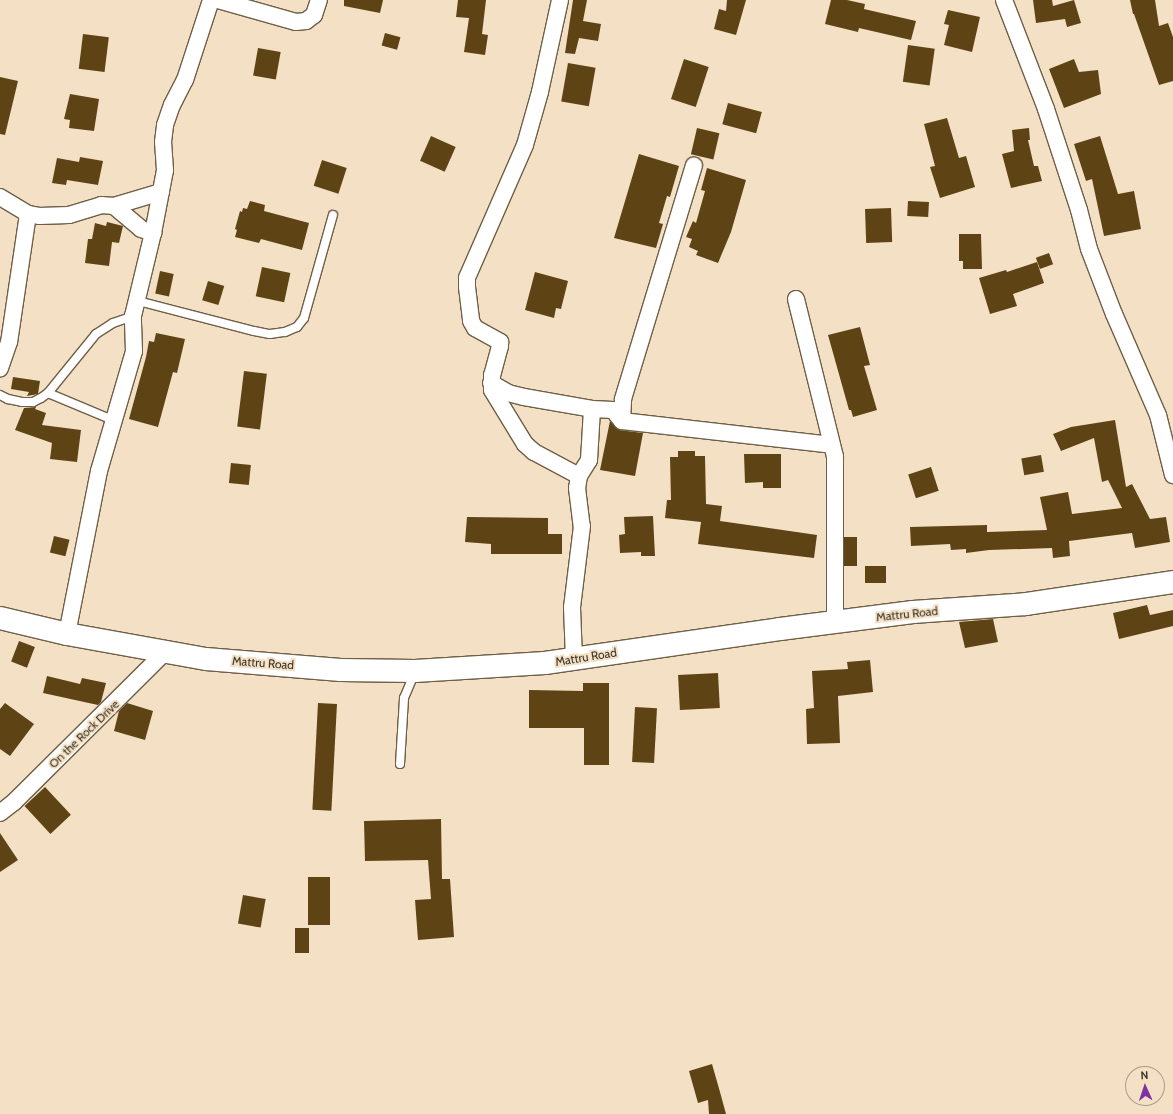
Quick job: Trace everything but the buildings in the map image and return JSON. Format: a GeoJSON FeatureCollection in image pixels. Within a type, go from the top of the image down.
{"type":"FeatureCollection","features":[{"type":"Feature","properties":{"kind":"main road","name":"Mattru Road"},"geometry":{"type":"LineString","coordinates":[[0,618],[67,634],[206,659],[341,670],[415,671],[545,664],[574,658],[835,622],[913,612],[1026,604],[1173,582]]}},
{"type":"Feature","properties":{"kind":"street"},"geometry":{"type":"LineString","coordinates":[[67,634],[99,471],[115,421],[134,351],[136,309],[165,170],[163,142],[165,125],[172,105],[185,80],[211,0]]}},
{"type":"Feature","properties":{"kind":"street"},"geometry":{"type":"LineString","coordinates":[[218,0],[296,22],[306,21],[314,15],[319,0]]}},
{"type":"Feature","properties":{"kind":"street"},"geometry":{"type":"LineString","coordinates":[[560,0],[540,92],[525,145],[467,278],[471,321],[475,328],[500,342],[492,375],[492,390],[525,444],[534,452],[579,476]]}},
{"type":"Feature","properties":{"kind":"street"},"geometry":{"type":"LineString","coordinates":[[1004,0],[1046,109],[1079,210],[1089,249],[1114,314],[1158,415],[1173,475]]}},
{"type":"Feature","properties":{"kind":"street"},"geometry":{"type":"LineString","coordinates":[[622,421],[623,399],[694,166]]}},
{"type":"Feature","properties":{"kind":"street"},"geometry":{"type":"LineString","coordinates":[[0,197],[28,214],[39,216],[69,215],[101,205],[114,206],[161,192]]}},
{"type":"Feature","properties":{"kind":"street"},"geometry":{"type":"LineString","coordinates":[[114,206],[141,229],[153,233]]}},
{"type":"Feature","properties":{"kind":"street"},"geometry":{"type":"LineString","coordinates":[[0,368],[9,342],[28,214]]}},
{"type":"Feature","properties":{"kind":"street"},"geometry":{"type":"LineString","coordinates":[[796,299],[835,457],[835,622]]}},
{"type":"Feature","properties":{"kind":"street"},"geometry":{"type":"LineString","coordinates":[[491,383],[508,393],[524,398],[592,409],[613,410],[622,421],[832,445]]}},
{"type":"Feature","properties":{"kind":"street"},"geometry":{"type":"LineString","coordinates":[[574,658],[572,607],[582,526],[577,488],[579,476],[589,460],[592,409]]}},
{"type":"Feature","properties":{"kind":"street","name":"On the Rock Drive"},"geometry":{"type":"LineString","coordinates":[[0,813],[63,754],[165,652]]}},
{"type":"Feature","properties":{"kind":"lane"},"geometry":{"type":"LineString","coordinates":[[0,395],[8,399],[33,402],[48,393],[96,334],[136,309],[270,334],[286,332],[297,327],[304,318],[333,215]]}},
{"type":"Feature","properties":{"kind":"lane"},"geometry":{"type":"LineString","coordinates":[[48,393],[115,421]]}},
{"type":"Feature","properties":{"kind":"lane"},"geometry":{"type":"LineString","coordinates":[[400,764],[404,698],[415,671]]}}]}
